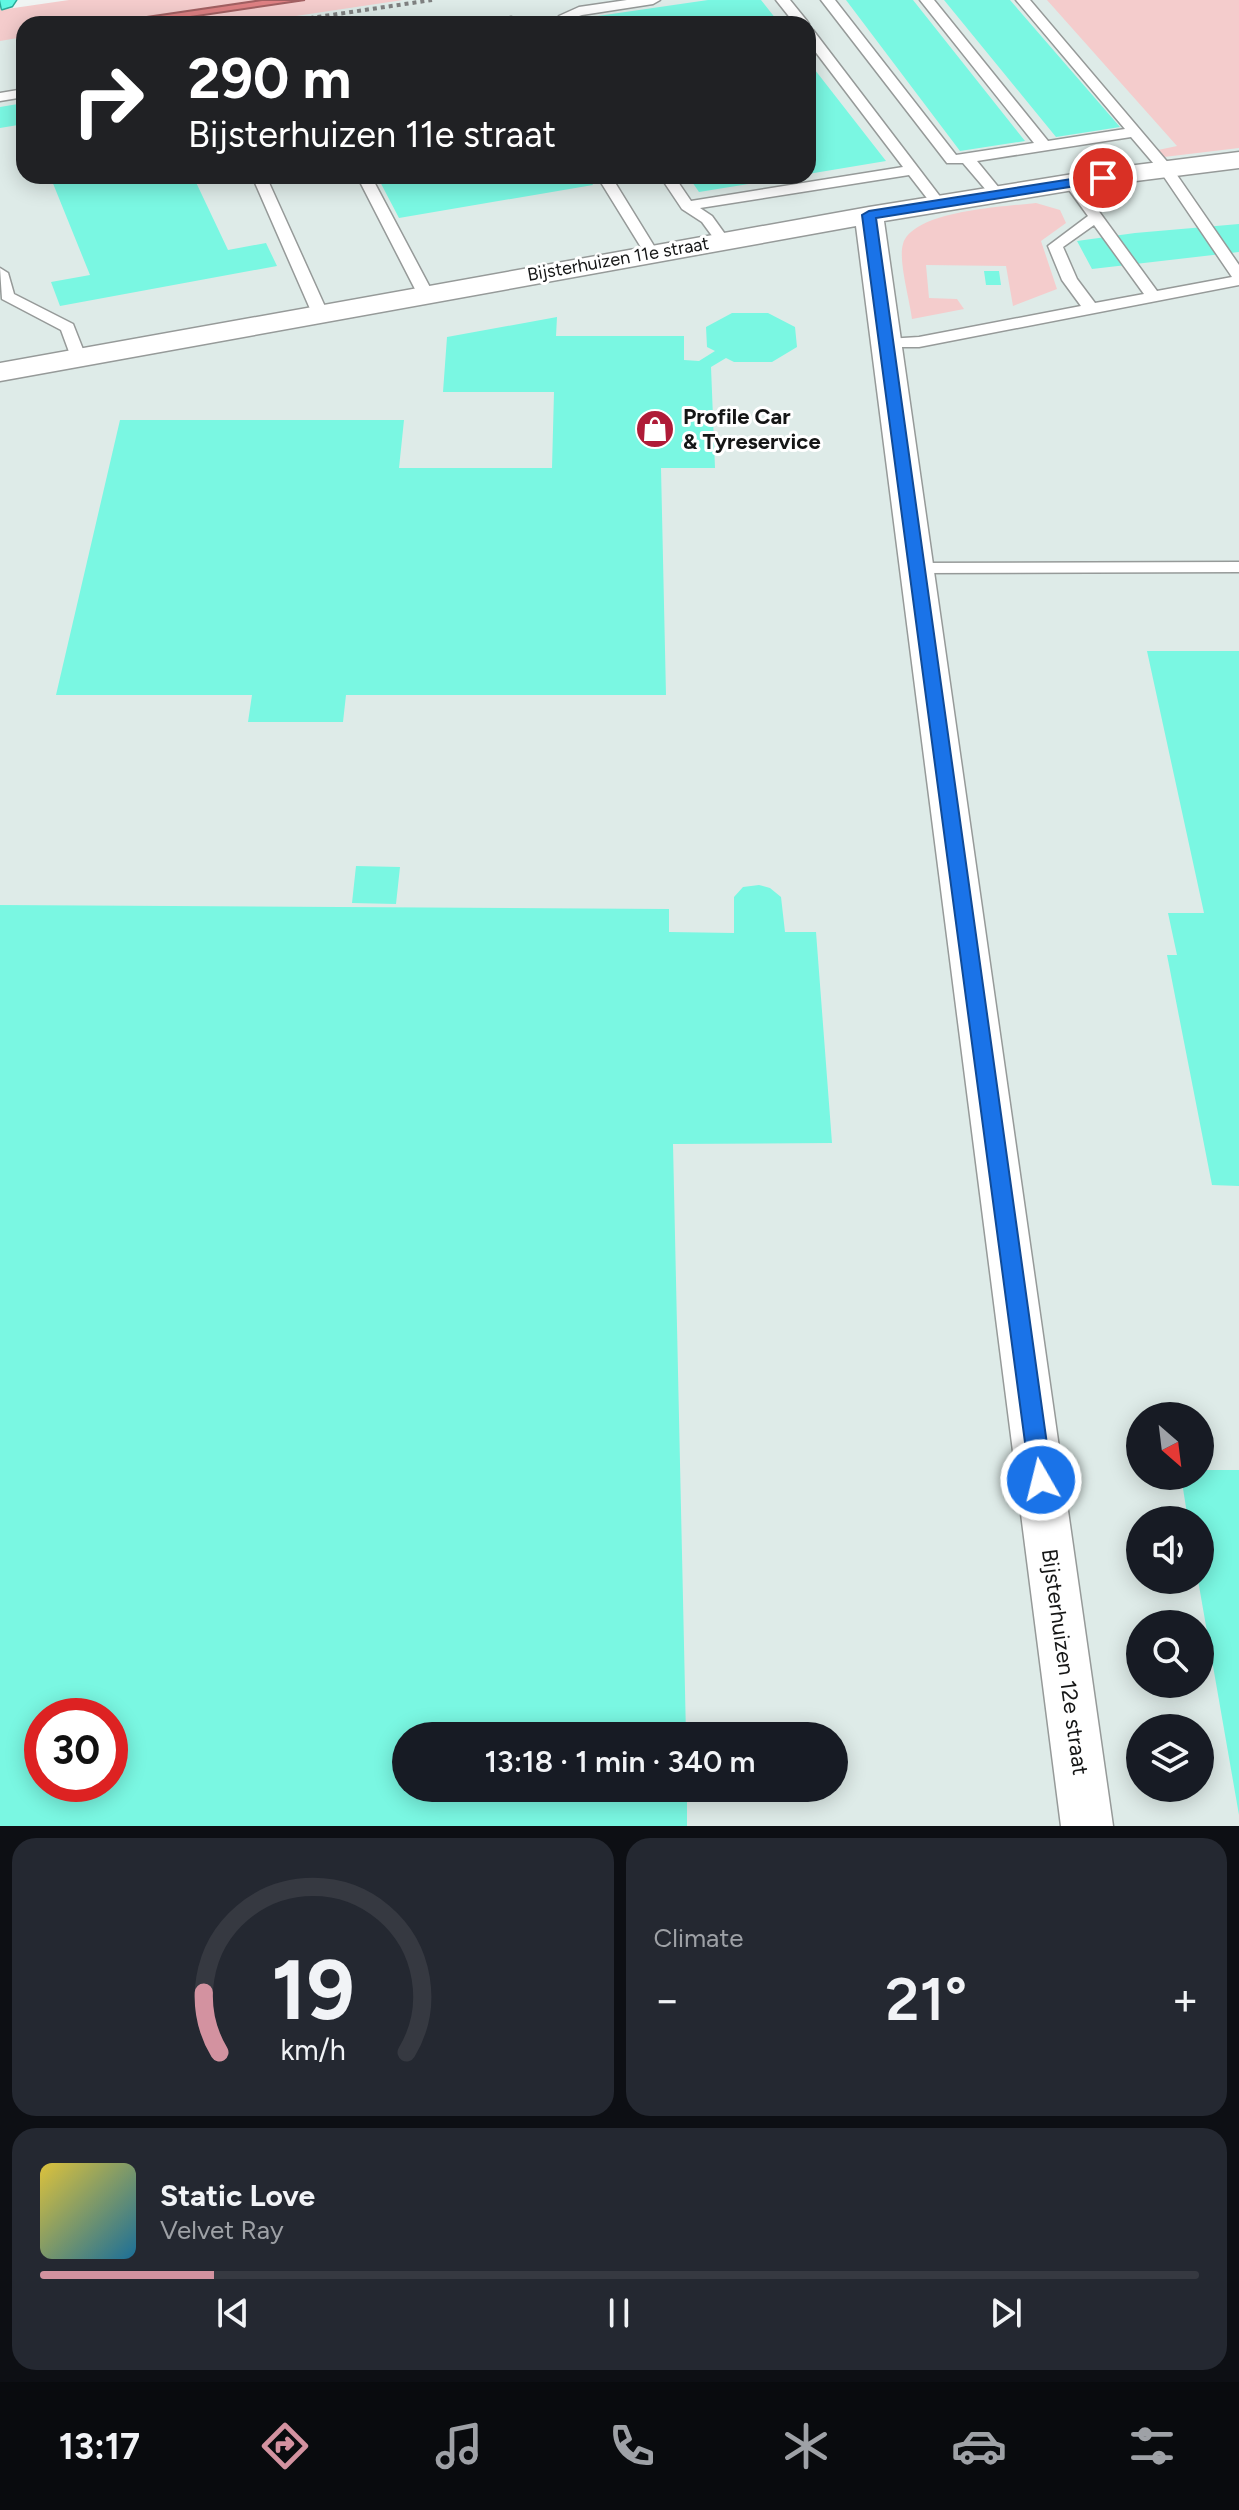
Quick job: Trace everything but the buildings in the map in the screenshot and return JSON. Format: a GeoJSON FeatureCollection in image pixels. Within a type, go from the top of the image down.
{"type":"FeatureCollection","features":[{"type":"Feature","properties":{"kind":"street","name":"Bijsterhuizen 11e straat"},"geometry":{"type":"LineString","coordinates":[[0,372],[319,311],[938,203],[1165,168],[1239,160]]}},
{"type":"Feature","properties":{"kind":"street","name":"Bijsterhuizen 12e straat"},"geometry":{"type":"LineString","coordinates":[[869,215],[1087,1826]]}},
{"type":"Feature","properties":{"kind":"lane"},"geometry":{"type":"LineString","coordinates":[[566,16],[579,11],[653,0]]}},
{"type":"Feature","properties":{"kind":"lane"},"geometry":{"type":"LineString","coordinates":[[783,0],[796,16]]}},
{"type":"Feature","properties":{"kind":"lane"},"geometry":{"type":"LineString","coordinates":[[828,0],[952,160],[1135,132]]}},
{"type":"Feature","properties":{"kind":"lane"},"geometry":{"type":"LineString","coordinates":[[927,0],[1044,146]]}},
{"type":"Feature","properties":{"kind":"lane"},"geometry":{"type":"LineString","coordinates":[[887,344],[919,342],[1239,278],[1165,168],[1023,0]]}},
{"type":"Feature","properties":{"kind":"lane"},"geometry":{"type":"LineString","coordinates":[[816,43],[938,203]]}},
{"type":"Feature","properties":{"kind":"lane"},"geometry":{"type":"LineString","coordinates":[[967,158],[997,194]]}},
{"type":"Feature","properties":{"kind":"lane"},"geometry":{"type":"LineString","coordinates":[[687,206],[913,170]]}},
{"type":"Feature","properties":{"kind":"lane"},"geometry":{"type":"LineString","coordinates":[[1071,183],[1153,296]]}},
{"type":"Feature","properties":{"kind":"lane"},"geometry":{"type":"LineString","coordinates":[[263,184],[319,311]]}},
{"type":"Feature","properties":{"kind":"lane"},"geometry":{"type":"LineString","coordinates":[[368,184],[425,293]]}},
{"type":"Feature","properties":{"kind":"lane"},"geometry":{"type":"LineString","coordinates":[[609,184],[652,254]]}},
{"type":"Feature","properties":{"kind":"lane"},"geometry":{"type":"LineString","coordinates":[[672,184],[687,206],[707,219],[723,241]]}},
{"type":"Feature","properties":{"kind":"lane"},"geometry":{"type":"LineString","coordinates":[[1090,307],[1070,280],[1055,246],[1096,217]]}},
{"type":"Feature","properties":{"kind":"lane"},"geometry":{"type":"LineString","coordinates":[[0,273],[7,296],[68,327],[78,357]]}},
{"type":"Feature","properties":{"kind":"lane"},"geometry":{"type":"LineString","coordinates":[[918,568],[1239,567]]}},
{"type":"Feature","properties":{"kind":"path"},"geometry":{"type":"LineString","coordinates":[[324,16],[432,0]]}},
{"type":"Feature","properties":{"kind":"shaded area"},"geometry":{"type":"Polygon","coordinates":[[[69,0],[262,0],[153,16],[16,16],[16,38],[0,41],[0,10],[69,0]]]}},
{"type":"Feature","properties":{"kind":"shaded area"},"geometry":{"type":"Polygon","coordinates":[[[251,0],[1239,0],[1239,1826],[0,1826],[0,38],[16,35],[16,184],[816,184],[816,16],[136,16],[251,0]]]}},
{"type":"Feature","properties":{"kind":"shaded area"},"geometry":{"type":"Polygon","coordinates":[[[262,0],[305,0],[197,16],[153,16],[262,0]]]}},
{"type":"Feature","properties":{"kind":"shaded area"},"geometry":{"type":"Polygon","coordinates":[[[305,0],[403,0],[296,16],[197,16],[305,0]]]}},
{"type":"Feature","properties":{"kind":"shaded area"},"geometry":{"type":"Polygon","coordinates":[[[1047,0],[1239,0],[1239,148],[1164,157],[1158,150],[1177,146],[1047,0]]]}},
{"type":"Feature","properties":{"kind":"shaded area"},"geometry":{"type":"Polygon","coordinates":[[[1036,203],[1060,210],[1066,223],[1041,241],[1057,289],[1013,306],[1006,266],[926,265],[929,298],[957,299],[964,309],[912,319],[902,260],[903,244],[911,233],[941,217],[1036,203]]]}},
{"type":"Feature","properties":{"kind":"place","name":"Profile Car & Tyreservice"},"geometry":{"type":"Point","coordinates":[655,429]}},
{"type":"Feature","properties":{"kind":"route"},"geometry":{"type":"LineString","coordinates":[[1041,1480],[869,215],[1103,178]]}}]}
